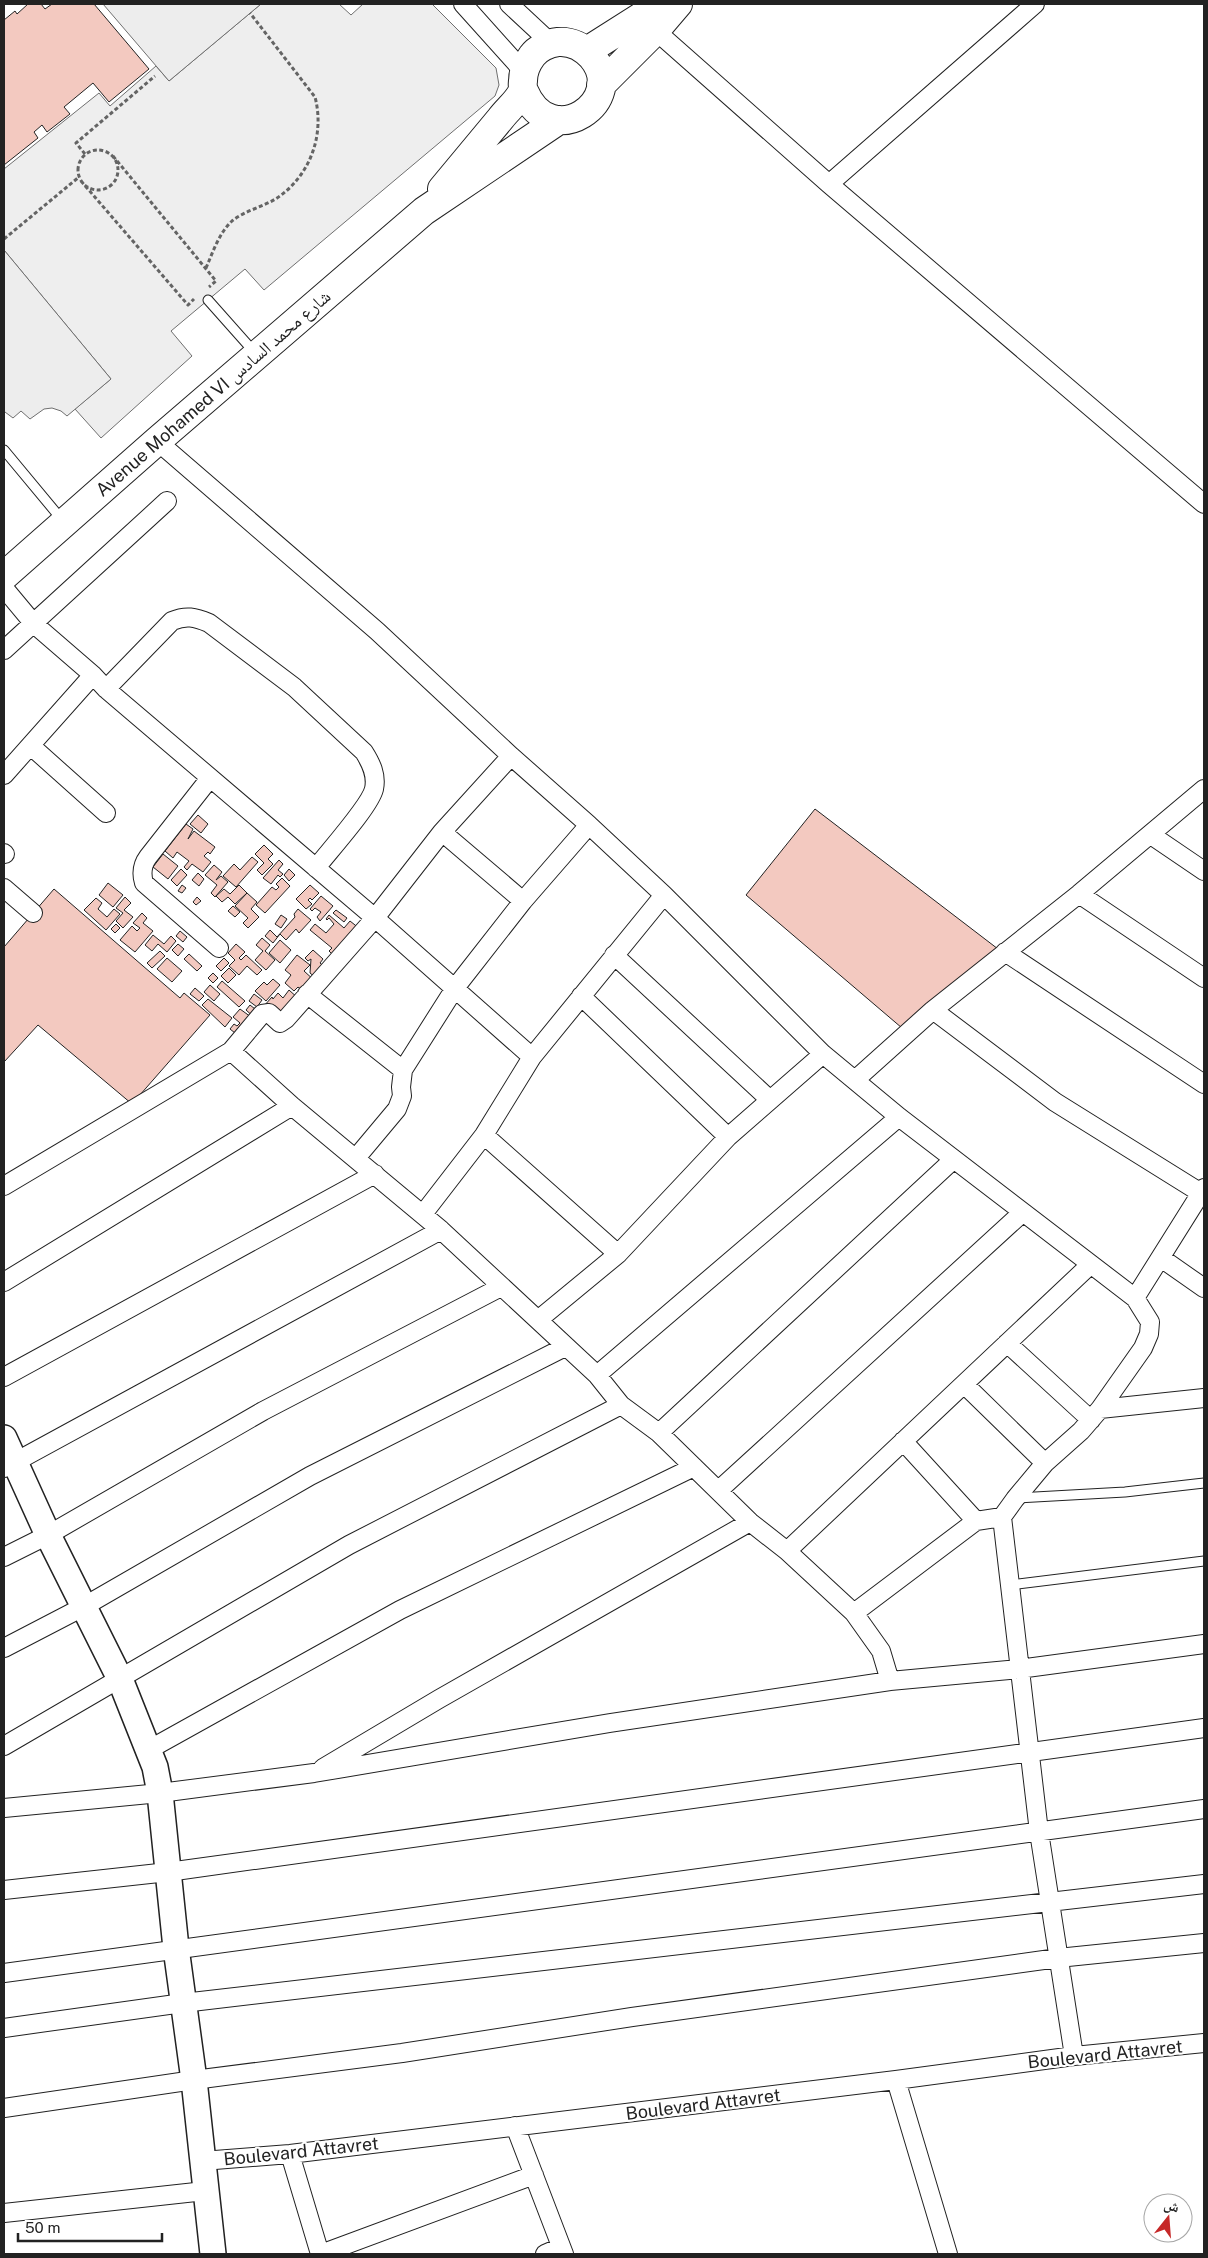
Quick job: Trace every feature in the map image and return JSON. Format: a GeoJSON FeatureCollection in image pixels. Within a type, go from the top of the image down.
{"type":"FeatureCollection","features":[{"type":"Feature","properties":{"kind":"main road","name":"Avenue Mohamed VI شارع محمد السادس"},"geometry":{"type":"LineString","coordinates":[[586,51],[678,4]]}},
{"type":"Feature","properties":{"kind":"main road","name":"Avenue Mohamed VI شارع محمد السادس"},"geometry":{"type":"LineString","coordinates":[[4,576],[157,440],[424,211],[559,120],[573,119],[589,110],[598,99],[601,85],[652,17]]}},
{"type":"Feature","properties":{"kind":"main road"},"geometry":{"type":"LineString","coordinates":[[552,44],[571,43],[586,51],[596,61],[600,71],[601,85]]}},
{"type":"Feature","properties":{"kind":"main road","name":"Avenue Mohamed VI شارع محمد السادس"},"geometry":{"type":"LineString","coordinates":[[424,211],[524,81],[532,55],[543,47],[552,44]]}},
{"type":"Feature","properties":{"kind":"main road"},"geometry":{"type":"LineString","coordinates":[[524,81],[529,103],[538,113],[550,119],[559,120]]}},
{"type":"Feature","properties":{"kind":"street"},"geometry":{"type":"LineString","coordinates":[[463,4],[499,42],[524,81]]}},
{"type":"Feature","properties":{"kind":"street"},"geometry":{"type":"LineString","coordinates":[[509,4],[552,44]]}},
{"type":"Feature","properties":{"kind":"street"},"geometry":{"type":"LineString","coordinates":[[829,184],[1035,4]]}},
{"type":"Feature","properties":{"kind":"street"},"geometry":{"type":"LineString","coordinates":[[652,17],[829,184],[1204,504]]}},
{"type":"Feature","properties":{"kind":"street"},"geometry":{"type":"LineString","coordinates":[[157,440],[378,631],[589,825],[664,895],[823,1054],[899,1117],[1135,1298],[1148,1318],[1149,1334],[1138,1355],[1095,1414],[1045,1463],[1014,1498],[1002,1517],[1019,1669],[1049,1901],[1074,2056]]}},
{"type":"Feature","properties":{"kind":"street"},"geometry":{"type":"LineString","coordinates":[[4,650],[167,501]]}},
{"type":"Feature","properties":{"kind":"street"},"geometry":{"type":"LineString","coordinates":[[4,588],[34,624],[93,675],[106,690],[375,918],[532,1057]]}},
{"type":"Feature","properties":{"kind":"street"},"geometry":{"type":"LineString","coordinates":[[106,690],[172,621],[188,617],[194,617],[209,623],[294,687],[364,752],[371,763],[374,777],[374,789],[366,804],[316,868]]}},
{"type":"Feature","properties":{"kind":"street"},"geometry":{"type":"LineString","coordinates":[[4,774],[93,675]]}},
{"type":"Feature","properties":{"kind":"street"},"geometry":{"type":"LineString","coordinates":[[31,746],[106,813]]}},
{"type":"Feature","properties":{"kind":"street"},"geometry":{"type":"LineString","coordinates":[[4,1186],[232,1051],[262,1014],[269,1013],[277,1022],[282,1022],[375,918],[442,832],[512,756]]}},
{"type":"Feature","properties":{"kind":"street"},"geometry":{"type":"LineString","coordinates":[[210,778],[148,857],[143,866],[142,877],[144,883],[219,948]]}},
{"type":"Feature","properties":{"kind":"street"},"geometry":{"type":"LineString","coordinates":[[855,1080],[933,1010],[1079,894],[1204,789]]}},
{"type":"Feature","properties":{"kind":"street"},"geometry":{"type":"LineString","coordinates":[[356,1158],[397,1109],[402,1096],[403,1070],[455,988],[523,901],[589,825]]}},
{"type":"Feature","properties":{"kind":"street"},"geometry":{"type":"LineString","coordinates":[[442,832],[523,901]]}},
{"type":"Feature","properties":{"kind":"street"},"geometry":{"type":"LineString","coordinates":[[1151,835],[1204,871]]}},
{"type":"Feature","properties":{"kind":"street"},"geometry":{"type":"LineString","coordinates":[[4,888],[33,914]]}},
{"type":"Feature","properties":{"kind":"street"},"geometry":{"type":"LineString","coordinates":[[1079,894],[1204,978]]}},
{"type":"Feature","properties":{"kind":"street"},"geometry":{"type":"LineString","coordinates":[[422,1214],[484,1135],[532,1057],[664,895]]}},
{"type":"Feature","properties":{"kind":"street"},"geometry":{"type":"LineString","coordinates":[[1005,952],[1204,1084]]}},
{"type":"Feature","properties":{"kind":"street"},"geometry":{"type":"LineString","coordinates":[[614,955],[769,1099]]}},
{"type":"Feature","properties":{"kind":"street"},"geometry":{"type":"LineString","coordinates":[[307,994],[403,1070]]}},
{"type":"Feature","properties":{"kind":"street"},"geometry":{"type":"LineString","coordinates":[[581,996],[728,1137]]}},
{"type":"Feature","properties":{"kind":"street"},"geometry":{"type":"LineString","coordinates":[[933,1010],[1055,1102],[1203,1192],[1135,1298]]}},
{"type":"Feature","properties":{"kind":"street"},"geometry":{"type":"LineString","coordinates":[[232,1051],[292,1106],[441,1230],[597,1376],[621,1404],[659,1433],[750,1522],[787,1551],[854,1613],[881,1651],[890,1681]]}},
{"type":"Feature","properties":{"kind":"street"},"geometry":{"type":"LineString","coordinates":[[538,1320],[618,1254],[728,1137],[769,1099],[823,1054]]}},
{"type":"Feature","properties":{"kind":"street"},"geometry":{"type":"LineString","coordinates":[[4,1282],[292,1106]]}},
{"type":"Feature","properties":{"kind":"street"},"geometry":{"type":"LineString","coordinates":[[597,1376],[899,1117]]}},
{"type":"Feature","properties":{"kind":"street"},"geometry":{"type":"LineString","coordinates":[[484,1135],[618,1254]]}},
{"type":"Feature","properties":{"kind":"street"},"geometry":{"type":"LineString","coordinates":[[659,1433],[954,1159]]}},
{"type":"Feature","properties":{"kind":"street"},"geometry":{"type":"LineString","coordinates":[[4,1377],[375,1174]]}},
{"type":"Feature","properties":{"kind":"street"},"geometry":{"type":"LineString","coordinates":[[719,1490],[1022,1213]]}},
{"type":"Feature","properties":{"kind":"street"},"geometry":{"type":"LineString","coordinates":[[10,1466],[441,1230]]}},
{"type":"Feature","properties":{"kind":"street"},"geometry":{"type":"LineString","coordinates":[[1161,1258],[1204,1288]]}},
{"type":"Feature","properties":{"kind":"street"},"geometry":{"type":"LineString","coordinates":[[787,1551],[1090,1265]]}},
{"type":"Feature","properties":{"kind":"street"},"geometry":{"type":"LineString","coordinates":[[4,1557],[48,1536],[263,1411],[501,1287]]}},
{"type":"Feature","properties":{"kind":"street"},"geometry":{"type":"LineString","coordinates":[[1007,1343],[1095,1414],[1204,1398]]}},
{"type":"Feature","properties":{"kind":"street"},"geometry":{"type":"LineString","coordinates":[[4,1648],[83,1607],[310,1476],[565,1346]]}},
{"type":"Feature","properties":{"kind":"street"},"geometry":{"type":"LineString","coordinates":[[964,1384],[1045,1463]]}},
{"type":"Feature","properties":{"kind":"street"},"geometry":{"type":"LineString","coordinates":[[4,1746],[349,1545],[621,1404]]}},
{"type":"Feature","properties":{"kind":"street"},"geometry":{"type":"LineString","coordinates":[[4,1438],[10,1466],[48,1536],[120,1679],[150,1749],[160,1793],[176,1948],[194,2080],[213,2254]]}},
{"type":"Feature","properties":{"kind":"street"},"geometry":{"type":"LineString","coordinates":[[903,1441],[976,1521]]}},
{"type":"Feature","properties":{"kind":"street"},"geometry":{"type":"LineString","coordinates":[[150,1749],[400,1610],[694,1467]]}},
{"type":"Feature","properties":{"kind":"street"},"geometry":{"type":"LineString","coordinates":[[854,1613],[976,1521],[1002,1517]]}},
{"type":"Feature","properties":{"kind":"street"},"geometry":{"type":"LineString","coordinates":[[314,1773],[750,1522]]}},
{"type":"Feature","properties":{"kind":"street"},"geometry":{"type":"LineString","coordinates":[[4,1808],[160,1793],[314,1773],[610,1723],[890,1681],[1019,1669],[1204,1644]]}},
{"type":"Feature","properties":{"kind":"street"},"geometry":{"type":"LineString","coordinates":[[4,1890],[168,1872],[1204,1728]]}},
{"type":"Feature","properties":{"kind":"street"},"geometry":{"type":"LineString","coordinates":[[4,1973],[1204,1809]]}},
{"type":"Feature","properties":{"kind":"street"},"geometry":{"type":"LineString","coordinates":[[4,2028],[183,2003],[1204,1884]]}},
{"type":"Feature","properties":{"kind":"street"},"geometry":{"type":"LineString","coordinates":[[4,2108],[194,2080],[402,2053],[632,2017],[1058,1958],[1204,1943]]}},
{"type":"Feature","properties":{"kind":"street","name":"Boulevard Attavret"},"geometry":{"type":"LineString","coordinates":[[202,2161],[290,2154],[896,2080],[1074,2056],[1204,2043]]}},
{"type":"Feature","properties":{"kind":"street"},"geometry":{"type":"LineString","coordinates":[[896,2080],[948,2254]]}},
{"type":"Feature","properties":{"kind":"street"},"geometry":{"type":"LineString","coordinates":[[515,2126],[534,2175],[557,2252]]}},
{"type":"Feature","properties":{"kind":"street"},"geometry":{"type":"LineString","coordinates":[[290,2154],[320,2254],[534,2175]]}},
{"type":"Feature","properties":{"kind":"street"},"geometry":{"type":"LineString","coordinates":[[4,2213],[205,2191]]}},
{"type":"Feature","properties":{"kind":"lane"},"geometry":{"type":"LineString","coordinates":[[205,296],[257,355]]}},
{"type":"Feature","properties":{"kind":"lane"},"geometry":{"type":"LineString","coordinates":[[4,450],[65,522]]}},
{"type":"Feature","properties":{"kind":"lane"},"geometry":{"type":"LineString","coordinates":[[1014,1498],[1124,1492],[1204,1483]]}},
{"type":"Feature","properties":{"kind":"lane"},"geometry":{"type":"LineString","coordinates":[[1010,1584],[1204,1561]]}},
{"type":"Feature","properties":{"kind":"path"},"geometry":{"type":"LineString","coordinates":[[206,268],[225,228],[234,219],[278,197],[296,182],[310,159],[318,138],[319,111],[315,97],[250,13]]}},
{"type":"Feature","properties":{"kind":"path"},"geometry":{"type":"LineString","coordinates":[[85,154],[76,143],[155,76]]}},
{"type":"Feature","properties":{"kind":"path"},"geometry":{"type":"LineString","coordinates":[[195,299],[188,305],[80,179],[79,161],[85,154],[94,149],[102,149],[113,156],[216,280],[205,296]]}},
{"type":"Feature","properties":{"kind":"path"},"geometry":{"type":"LineString","coordinates":[[80,179],[91,189],[104,189],[110,186],[115,181],[119,168],[113,156]]}},
{"type":"Feature","properties":{"kind":"path"},"geometry":{"type":"LineString","coordinates":[[4,239],[80,179]]}},
{"type":"Feature","properties":{"kind":"shaded area"},"geometry":{"type":"Polygon","coordinates":[[[103,4],[261,4],[169,81],[103,4]]]}},
{"type":"Feature","properties":{"kind":"shaded area"},"geometry":{"type":"Polygon","coordinates":[[[261,4],[339,4],[351,15],[363,4],[432,4],[496,68],[499,85],[495,96],[264,290],[245,269],[171,331],[192,356],[101,438],[75,409],[111,379],[4,250],[4,169],[99,93],[110,106],[156,66],[169,81],[261,4]]]}},
{"type":"Feature","properties":{"kind":"shaded area"},"geometry":{"type":"Polygon","coordinates":[[[4,250],[111,379],[67,416],[61,411],[52,408],[44,409],[30,419],[21,411],[13,418],[4,413],[4,250]]]}},
{"type":"Feature","properties":{"kind":"building"},"geometry":{"type":"Polygon","coordinates":[[[28,4],[41,4],[45,9],[52,4],[94,4],[149,69],[109,102],[93,83],[64,107],[70,114],[47,132],[42,125],[34,132],[38,138],[4,165],[4,20],[15,11],[17,14],[28,4]]]}},
{"type":"Feature","properties":{"kind":"building"},"geometry":{"type":"Polygon","coordinates":[[[815,809],[998,949],[902,1028],[746,895],[815,809]]]}},
{"type":"Feature","properties":{"kind":"building"},"geometry":{"type":"Polygon","coordinates":[[[198,815],[208,824],[201,833],[190,824],[198,815]]]}},
{"type":"Feature","properties":{"kind":"building"},"geometry":{"type":"Polygon","coordinates":[[[186,824],[193,829],[188,839],[194,831],[215,847],[210,854],[208,852],[204,856],[211,862],[203,872],[192,864],[187,870],[184,867],[189,861],[177,852],[173,858],[165,851],[186,824]]]}},
{"type":"Feature","properties":{"kind":"building"},"geometry":{"type":"Polygon","coordinates":[[[264,845],[273,854],[268,859],[273,864],[262,875],[257,870],[264,863],[255,854],[264,845]]]}},
{"type":"Feature","properties":{"kind":"building"},"geometry":{"type":"Polygon","coordinates":[[[163,854],[178,866],[168,879],[153,867],[163,854]]]}},
{"type":"Feature","properties":{"kind":"building"},"geometry":{"type":"Polygon","coordinates":[[[252,857],[258,862],[236,887],[223,876],[234,864],[240,870],[252,857]]]}},
{"type":"Feature","properties":{"kind":"building"},"geometry":{"type":"Polygon","coordinates":[[[279,860],[283,864],[278,870],[283,874],[280,877],[278,875],[271,884],[263,878],[279,860]]]}},
{"type":"Feature","properties":{"kind":"building"},"geometry":{"type":"Polygon","coordinates":[[[214,865],[222,872],[216,880],[221,876],[228,882],[215,897],[211,893],[217,885],[205,875],[214,865]]]}},
{"type":"Feature","properties":{"kind":"building"},"geometry":{"type":"Polygon","coordinates":[[[181,869],[187,875],[177,886],[171,880],[181,869]]]}},
{"type":"Feature","properties":{"kind":"building"},"geometry":{"type":"Polygon","coordinates":[[[289,869],[295,875],[289,881],[284,875],[289,869]]]}},
{"type":"Feature","properties":{"kind":"building"},"geometry":{"type":"Polygon","coordinates":[[[198,873],[204,879],[199,886],[192,880],[198,873]]]}},
{"type":"Feature","properties":{"kind":"building"},"geometry":{"type":"Polygon","coordinates":[[[282,878],[290,886],[265,913],[256,905],[272,887],[276,890],[279,887],[276,884],[282,878]]]}},
{"type":"Feature","properties":{"kind":"building"},"geometry":{"type":"Polygon","coordinates":[[[108,883],[123,895],[113,907],[99,895],[108,883]]]}},
{"type":"Feature","properties":{"kind":"building"},"geometry":{"type":"Polygon","coordinates":[[[182,885],[186,888],[182,893],[178,891],[182,885]]]}},
{"type":"Feature","properties":{"kind":"building"},"geometry":{"type":"Polygon","coordinates":[[[239,885],[247,893],[235,904],[228,897],[222,902],[216,896],[224,889],[230,894],[239,885]]]}},
{"type":"Feature","properties":{"kind":"building"},"geometry":{"type":"Polygon","coordinates":[[[310,885],[319,893],[312,900],[310,898],[308,900],[312,904],[306,909],[296,899],[310,885]]]}},
{"type":"Feature","properties":{"kind":"building"},"geometry":{"type":"Polygon","coordinates":[[[54,889],[180,998],[184,993],[210,1015],[132,1104],[38,1025],[4,1062],[4,947],[54,889]]]}},
{"type":"Feature","properties":{"kind":"building"},"geometry":{"type":"Polygon","coordinates":[[[247,893],[257,902],[251,909],[259,917],[248,928],[243,923],[248,918],[235,906],[247,893]]]}},
{"type":"Feature","properties":{"kind":"building"},"geometry":{"type":"Polygon","coordinates":[[[321,896],[333,906],[320,921],[317,917],[321,912],[315,908],[312,911],[310,909],[321,896]]]}},
{"type":"Feature","properties":{"kind":"building"},"geometry":{"type":"Polygon","coordinates":[[[125,897],[131,903],[124,910],[133,917],[123,928],[116,921],[123,913],[116,908],[125,897]]]}},
{"type":"Feature","properties":{"kind":"building"},"geometry":{"type":"Polygon","coordinates":[[[197,897],[201,901],[196,905],[193,902],[197,897]]]}},
{"type":"Feature","properties":{"kind":"building"},"geometry":{"type":"Polygon","coordinates":[[[96,898],[102,903],[98,909],[107,917],[114,909],[120,914],[106,930],[84,910],[96,898]]]}},
{"type":"Feature","properties":{"kind":"building"},"geometry":{"type":"Polygon","coordinates":[[[233,906],[240,912],[235,917],[228,911],[233,906]]]}},
{"type":"Feature","properties":{"kind":"building"},"geometry":{"type":"Polygon","coordinates":[[[298,909],[311,920],[299,933],[296,929],[286,940],[280,934],[273,943],[265,936],[270,930],[277,937],[295,917],[294,914],[298,909]]]}},
{"type":"Feature","properties":{"kind":"building"},"geometry":{"type":"Polygon","coordinates":[[[336,910],[347,918],[344,922],[333,913],[336,910]]]}},
{"type":"Feature","properties":{"kind":"building"},"geometry":{"type":"Polygon","coordinates":[[[142,913],[147,918],[143,923],[153,931],[135,952],[120,940],[132,926],[137,931],[140,928],[133,923],[142,913]]]}},
{"type":"Feature","properties":{"kind":"building"},"geometry":{"type":"Polygon","coordinates":[[[281,915],[287,919],[281,928],[275,924],[281,915]]]}},
{"type":"Feature","properties":{"kind":"building"},"geometry":{"type":"Polygon","coordinates":[[[329,915],[344,928],[350,921],[360,929],[335,957],[329,951],[332,948],[310,930],[315,924],[326,933],[334,924],[329,918],[326,919],[329,915]]]}},
{"type":"Feature","properties":{"kind":"building"},"geometry":{"type":"Polygon","coordinates":[[[116,924],[120,928],[115,933],[111,929],[116,924]]]}},
{"type":"Feature","properties":{"kind":"building"},"geometry":{"type":"Polygon","coordinates":[[[180,931],[187,937],[183,942],[176,936],[180,931]]]}},
{"type":"Feature","properties":{"kind":"building"},"geometry":{"type":"Polygon","coordinates":[[[153,935],[164,944],[171,936],[176,941],[167,952],[158,944],[152,951],[145,945],[153,935]]]}},
{"type":"Feature","properties":{"kind":"building"},"geometry":{"type":"Polygon","coordinates":[[[262,938],[270,945],[265,951],[275,960],[266,970],[255,960],[263,951],[256,945],[262,938]]]}},
{"type":"Feature","properties":{"kind":"building"},"geometry":{"type":"Polygon","coordinates":[[[280,940],[291,950],[280,963],[269,953],[280,940]]]}},
{"type":"Feature","properties":{"kind":"building"},"geometry":{"type":"Polygon","coordinates":[[[178,944],[184,949],[178,956],[172,950],[178,944]]]}},
{"type":"Feature","properties":{"kind":"building"},"geometry":{"type":"Polygon","coordinates":[[[236,944],[245,952],[239,958],[241,960],[246,955],[262,970],[257,975],[247,966],[239,975],[229,966],[235,960],[228,953],[236,944]]]}},
{"type":"Feature","properties":{"kind":"building"},"geometry":{"type":"Polygon","coordinates":[[[313,950],[323,959],[320,963],[326,968],[321,973],[316,971],[320,974],[316,978],[310,973],[311,959],[308,961],[305,958],[313,950]]]}},
{"type":"Feature","properties":{"kind":"building"},"geometry":{"type":"Polygon","coordinates":[[[160,951],[165,956],[152,968],[147,963],[160,951]]]}},
{"type":"Feature","properties":{"kind":"building"},"geometry":{"type":"Polygon","coordinates":[[[189,954],[202,966],[197,971],[184,959],[189,954]]]}},
{"type":"Feature","properties":{"kind":"building"},"geometry":{"type":"Polygon","coordinates":[[[297,955],[310,965],[304,971],[315,981],[305,993],[298,987],[294,991],[285,983],[291,975],[285,970],[297,955]]]}},
{"type":"Feature","properties":{"kind":"building"},"geometry":{"type":"Polygon","coordinates":[[[167,958],[182,971],[172,982],[157,969],[167,958]]]}},
{"type":"Feature","properties":{"kind":"building"},"geometry":{"type":"Polygon","coordinates":[[[224,958],[229,963],[221,971],[216,966],[224,958]]]}},
{"type":"Feature","properties":{"kind":"building"},"geometry":{"type":"Polygon","coordinates":[[[229,968],[236,975],[228,983],[221,976],[229,968]]]}},
{"type":"Feature","properties":{"kind":"building"},"geometry":{"type":"Polygon","coordinates":[[[213,973],[218,978],[213,983],[208,978],[213,973]]]}},
{"type":"Feature","properties":{"kind":"building"},"geometry":{"type":"Polygon","coordinates":[[[273,979],[280,985],[266,1001],[255,991],[264,982],[267,985],[273,979]]]}},
{"type":"Feature","properties":{"kind":"building"},"geometry":{"type":"Polygon","coordinates":[[[222,981],[245,1001],[239,1007],[217,987],[222,981]]]}},
{"type":"Feature","properties":{"kind":"building"},"geometry":{"type":"Polygon","coordinates":[[[210,985],[220,994],[214,1001],[204,992],[210,985]]]}},
{"type":"Feature","properties":{"kind":"building"},"geometry":{"type":"Polygon","coordinates":[[[195,988],[204,996],[199,1001],[190,994],[195,988]]]}},
{"type":"Feature","properties":{"kind":"building"},"geometry":{"type":"Polygon","coordinates":[[[289,990],[299,999],[283,1017],[263,1007],[278,993],[283,998],[289,990]]]}},
{"type":"Feature","properties":{"kind":"building"},"geometry":{"type":"Polygon","coordinates":[[[254,994],[262,1000],[257,1007],[249,1001],[254,994]]]}},
{"type":"Feature","properties":{"kind":"building"},"geometry":{"type":"Polygon","coordinates":[[[208,999],[232,1018],[225,1027],[202,1005],[208,999]]]}},
{"type":"Feature","properties":{"kind":"building"},"geometry":{"type":"Polygon","coordinates":[[[250,1005],[260,1013],[255,1018],[246,1010],[250,1005]]]}},
{"type":"Feature","properties":{"kind":"building"},"geometry":{"type":"Polygon","coordinates":[[[240,1009],[251,1017],[240,1037],[230,1029],[234,1024],[237,1026],[240,1023],[233,1017],[240,1009]]]}}]}
